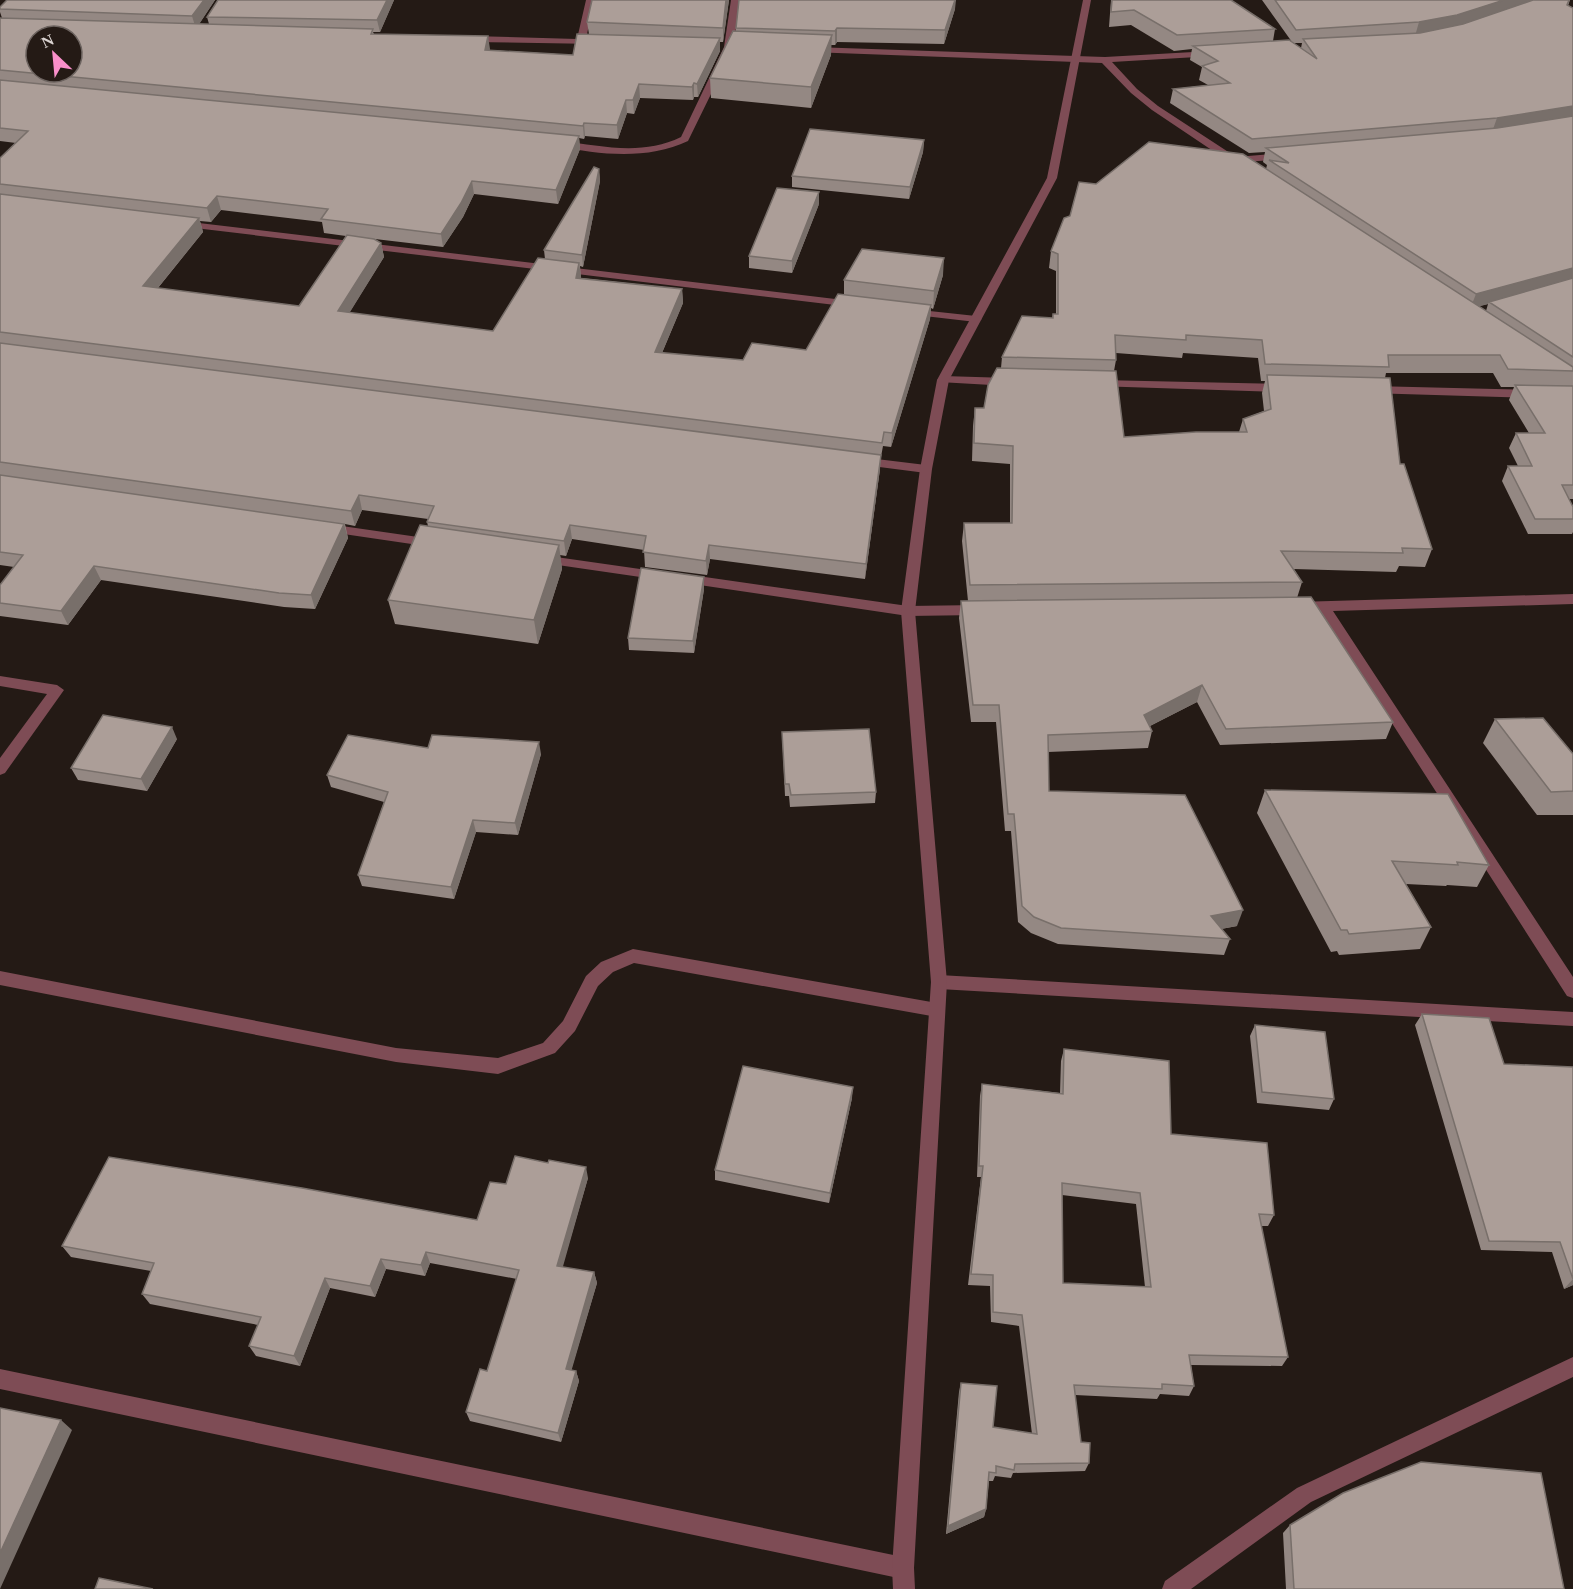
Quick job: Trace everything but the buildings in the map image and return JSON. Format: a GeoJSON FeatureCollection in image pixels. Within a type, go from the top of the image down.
{"type":"FeatureCollection","features":[{"type":"Feature","properties":{"kind":"street"},"geometry":{"type":"LineString","coordinates":[[581,41],[590,0]]}},
{"type":"Feature","properties":{"kind":"street"},"geometry":{"type":"LineString","coordinates":[[547,142],[652,151],[671,147],[685,139],[729,47],[735,0]]}},
{"type":"Feature","properties":{"kind":"street"},"geometry":{"type":"LineString","coordinates":[[0,1379],[903,1579],[939,982],[908,610],[926,469],[943,380],[1052,178],[1087,0]]}},
{"type":"Feature","properties":{"kind":"street"},"geometry":{"type":"LineString","coordinates":[[462,39],[604,42]]}},
{"type":"Feature","properties":{"kind":"street"},"geometry":{"type":"LineString","coordinates":[[718,47],[741,48]]}},
{"type":"Feature","properties":{"kind":"street"},"geometry":{"type":"LineString","coordinates":[[801,50],[1105,60],[1224,53]]}},
{"type":"Feature","properties":{"kind":"street"},"geometry":{"type":"LineString","coordinates":[[1105,60],[1134,91],[1155,108],[1254,173]]}},
{"type":"Feature","properties":{"kind":"street"},"geometry":{"type":"LineString","coordinates":[[1234,160],[1293,155]]}},
{"type":"Feature","properties":{"kind":"street"},"geometry":{"type":"LineString","coordinates":[[167,222],[869,306]]}},
{"type":"Feature","properties":{"kind":"street"},"geometry":{"type":"LineString","coordinates":[[905,311],[976,319]]}},
{"type":"Feature","properties":{"kind":"street"},"geometry":{"type":"LineString","coordinates":[[943,380],[1026,382]]}},
{"type":"Feature","properties":{"kind":"street"},"geometry":{"type":"LineString","coordinates":[[1086,384],[1300,388]]}},
{"type":"Feature","properties":{"kind":"street"},"geometry":{"type":"LineString","coordinates":[[1359,390],[1549,394]]}},
{"type":"Feature","properties":{"kind":"street"},"geometry":{"type":"LineString","coordinates":[[843,459],[926,469]]}},
{"type":"Feature","properties":{"kind":"street"},"geometry":{"type":"LineString","coordinates":[[318,527],[448,546]]}},
{"type":"Feature","properties":{"kind":"street"},"geometry":{"type":"LineString","coordinates":[[531,557],[908,610],[991,610]]}},
{"type":"Feature","properties":{"kind":"street"},"geometry":{"type":"LineString","coordinates":[[1288,607],[1573,599]]}},
{"type":"Feature","properties":{"kind":"street"},"geometry":{"type":"LineString","coordinates":[[1324,607],[1573,991]]}},
{"type":"Feature","properties":{"kind":"street"},"geometry":{"type":"LineString","coordinates":[[0,681],[57,690],[0,770]]}},
{"type":"Feature","properties":{"kind":"street"},"geometry":{"type":"LineString","coordinates":[[0,978],[396,1054],[498,1066],[549,1048],[569,1026],[592,981],[607,967],[633,956],[937,1011]]}},
{"type":"Feature","properties":{"kind":"street"},"geometry":{"type":"LineString","coordinates":[[939,982],[1573,1019]]}},
{"type":"Feature","properties":{"kind":"street"},"geometry":{"type":"LineString","coordinates":[[1173,1589],[1304,1496],[1573,1367]]}}]}
